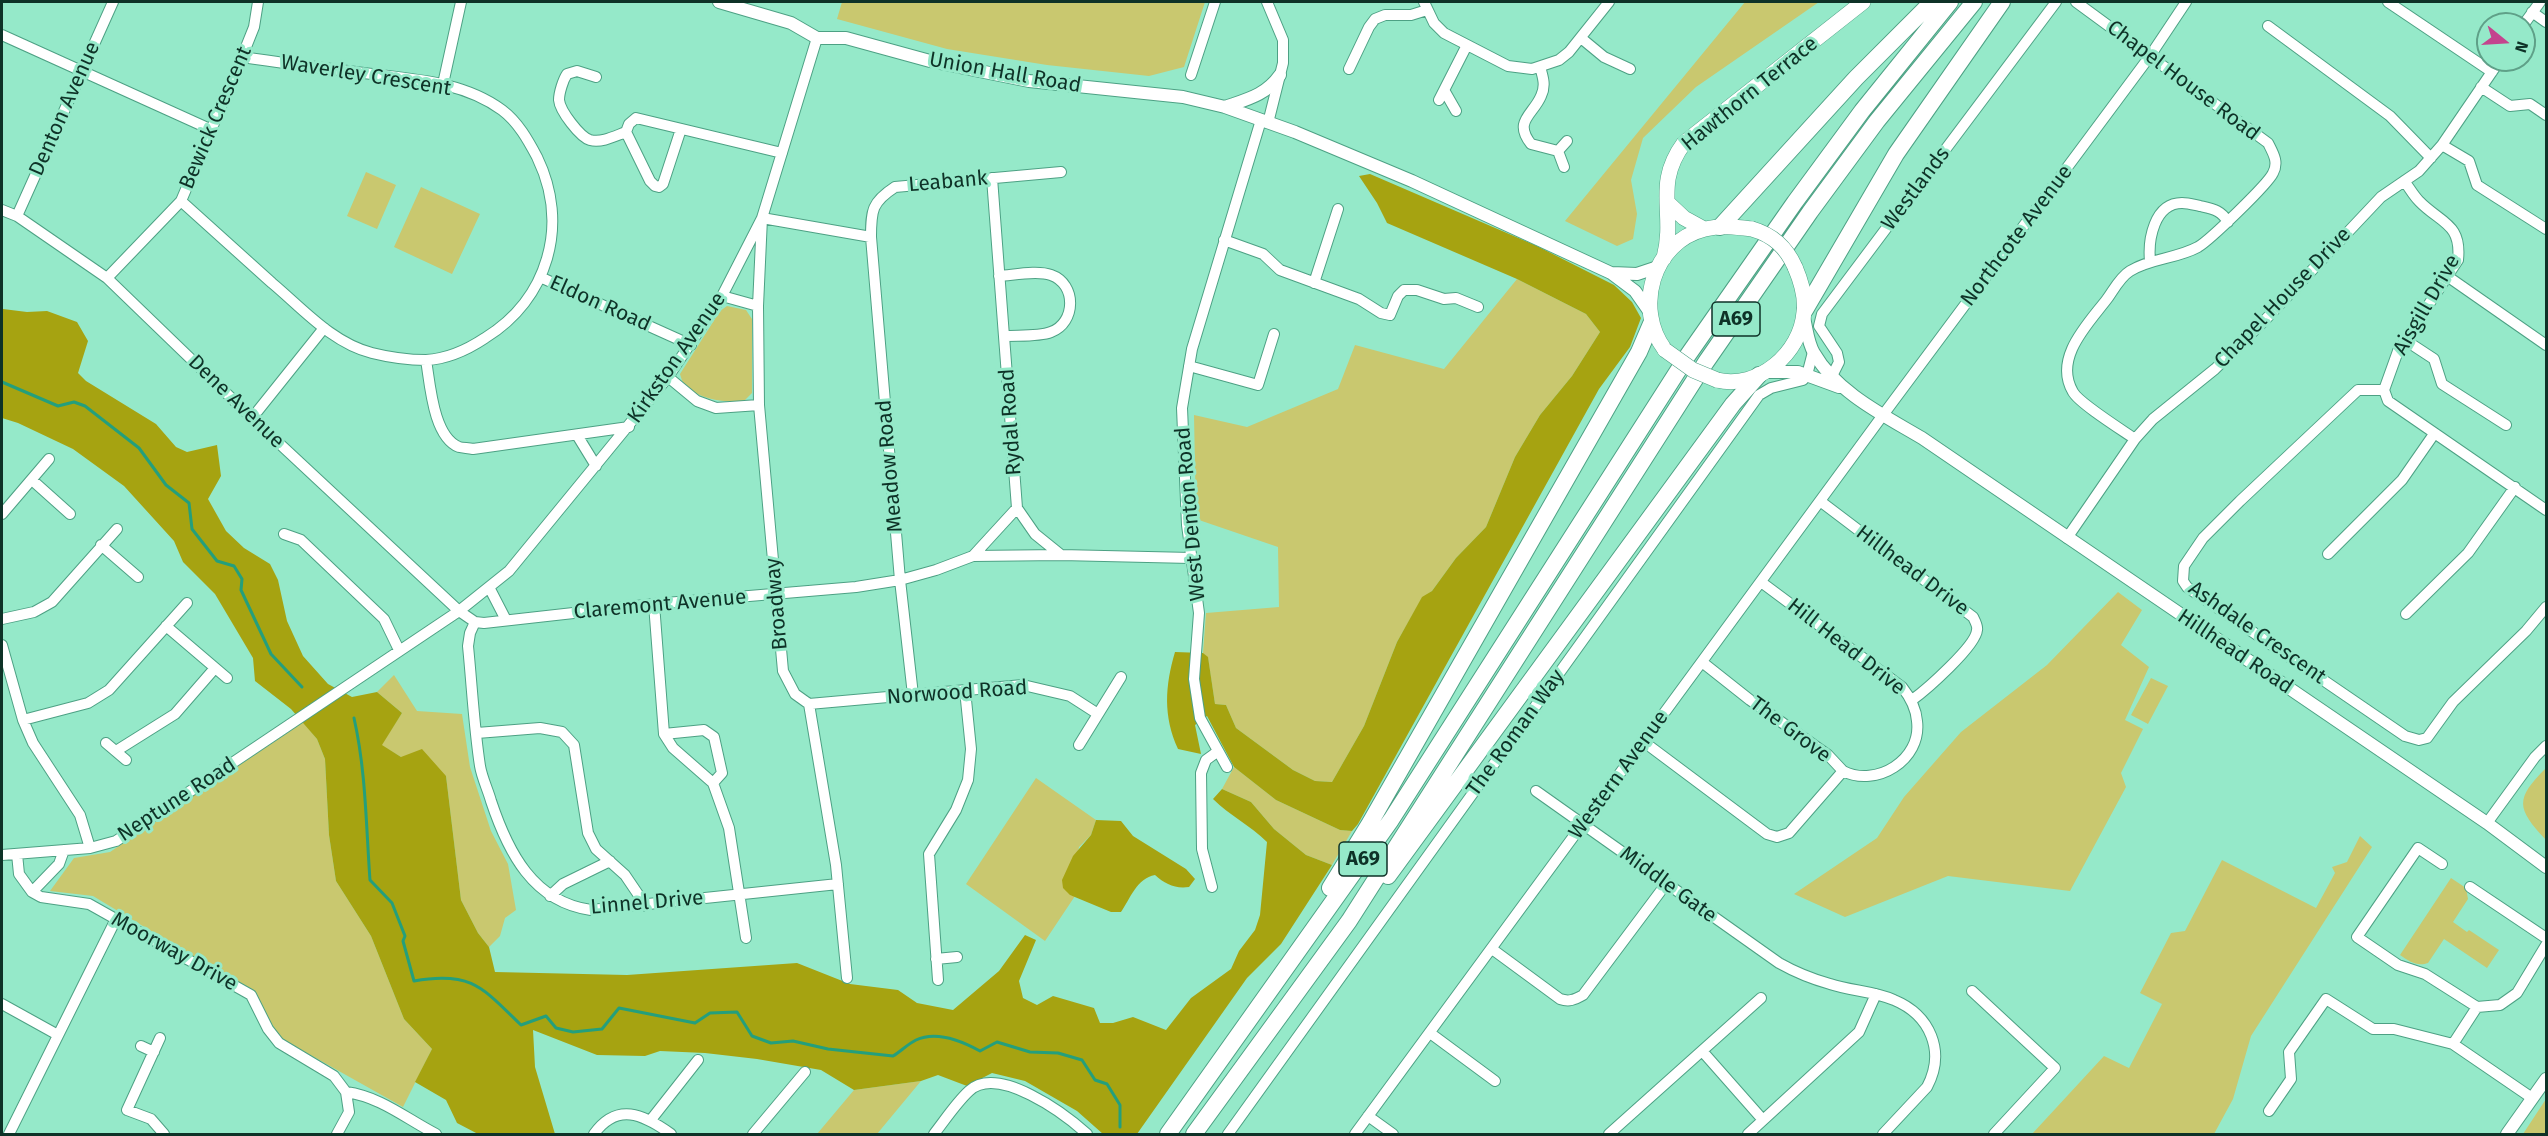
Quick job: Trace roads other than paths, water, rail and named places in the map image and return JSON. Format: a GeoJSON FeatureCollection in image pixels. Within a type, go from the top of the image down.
{"type":"FeatureCollection","features":[{"type":"Feature","properties":{"kind":"highway"},"geometry":{"type":"LineString","coordinates":[[1712,228],[1932,2]]}},
{"type":"Feature","properties":{"kind":"highway","name":"A69"},"geometry":{"type":"LineString","coordinates":[[1168,1134],[1391,820],[1688,355],[1795,202],[1869,102],[1950,2]]}},
{"type":"Feature","properties":{"kind":"highway","name":"A69"},"geometry":{"type":"LineString","coordinates":[[1194,1134],[1348,921],[1707,362],[1810,212],[1870,130],[1974,2]]}},
{"type":"Feature","properties":{"kind":"highway"},"geometry":{"type":"LineString","coordinates":[[1804,313],[1896,154],[2002,2]]}},
{"type":"Feature","properties":{"kind":"highway"},"geometry":{"type":"LineString","coordinates":[[1213,1071],[1370,823],[1639,352],[1650,317]]}},
{"type":"Feature","properties":{"kind":"highway"},"geometry":{"type":"LineString","coordinates":[[1348,921],[1392,872],[1733,404],[1762,374]]}},
{"type":"Feature","properties":{"kind":"main road","name":"Hawthorn Terrace"},"geometry":{"type":"LineString","coordinates":[[1661,263],[1668,238],[1666,178],[1675,156],[1684,143],[1863,2]]}},
{"type":"Feature","properties":{"kind":"main road"},"geometry":{"type":"LineString","coordinates":[[1668,203],[1684,218],[1712,228],[1752,229],[1767,234],[1780,244],[1796,267],[1804,296],[1804,313],[1787,354],[1762,374],[1739,381],[1717,380],[1687,367],[1665,350],[1650,317],[1650,289],[1661,263],[1681,241],[1712,228]]}},
{"type":"Feature","properties":{"kind":"street","name":"Denton Avenue"},"geometry":{"type":"LineString","coordinates":[[17,216],[113,2]]}},
{"type":"Feature","properties":{"kind":"street","name":"Bewick Crescent"},"geometry":{"type":"LineString","coordinates":[[107,278],[181,201],[254,27],[258,2]]}},
{"type":"Feature","properties":{"kind":"street"},"geometry":{"type":"LineString","coordinates":[[443,84],[461,2]]}},
{"type":"Feature","properties":{"kind":"street","name":"Union Hall Road"},"geometry":{"type":"LineString","coordinates":[[719,2],[791,23],[817,38],[846,38],[930,61],[1029,81],[1183,96],[1225,107],[1295,132],[1412,181],[1611,273],[1635,291],[1650,317]]}},
{"type":"Feature","properties":{"kind":"street"},"geometry":{"type":"LineString","coordinates":[[1191,75],[1215,2]]}},
{"type":"Feature","properties":{"kind":"street","name":"West Denton Road"},"geometry":{"type":"LineString","coordinates":[[1227,767],[1200,718],[1194,679],[1199,613],[1187,525],[1182,408],[1189,366],[1224,240],[1280,75],[1283,40],[1267,2]]}},
{"type":"Feature","properties":{"kind":"street"},"geometry":{"type":"LineString","coordinates":[[1348,69],[1369,27],[1375,20],[1385,15],[1411,15],[1426,6],[1434,23],[1444,33],[1508,66],[1518,69],[1540,67],[1558,60],[1569,52],[1609,2]]}},
{"type":"Feature","properties":{"kind":"street","name":"Westlands"},"geometry":{"type":"LineString","coordinates":[[1830,379],[1838,368],[1839,357],[1819,326],[1822,314],[2056,2]]}},
{"type":"Feature","properties":{"kind":"street","name":"Chapel House Road"},"geometry":{"type":"LineString","coordinates":[[2076,2],[2268,143],[2276,157],[2273,174],[2213,237],[2198,247],[2177,256],[2150,261],[2127,273],[2078,336],[2069,355],[2068,377],[2074,394],[2135,439]]}},
{"type":"Feature","properties":{"kind":"street","name":"Northcote Avenue"},"geometry":{"type":"LineString","coordinates":[[1883,415],[2150,56],[2186,2]]}},
{"type":"Feature","properties":{"kind":"street"},"geometry":{"type":"LineString","coordinates":[[2388,2],[2476,61]]}},
{"type":"Feature","properties":{"kind":"street"},"geometry":{"type":"LineString","coordinates":[[2532,12],[2540,2]]}},
{"type":"Feature","properties":{"kind":"street"},"geometry":{"type":"LineString","coordinates":[[2268,26],[2390,116],[2431,158]]}},
{"type":"Feature","properties":{"kind":"street"},"geometry":{"type":"LineString","coordinates":[[2,35],[212,130]]}},
{"type":"Feature","properties":{"kind":"street","name":"Kirkston Avenue"},"geometry":{"type":"LineString","coordinates":[[446,620],[490,589],[509,571],[629,427],[691,345],[722,296],[762,218],[817,38]]}},
{"type":"Feature","properties":{"kind":"street"},"geometry":{"type":"LineString","coordinates":[[1581,38],[1604,57],[1630,69]]}},
{"type":"Feature","properties":{"kind":"street"},"geometry":{"type":"LineString","coordinates":[[1456,111],[1442,95],[1467,45]]}},
{"type":"Feature","properties":{"kind":"street","name":"Waverley Crescent"},"geometry":{"type":"LineString","coordinates":[[181,201],[324,328],[370,352],[426,360],[467,350],[505,325],[524,304],[540,277],[551,243],[552,199],[544,172],[532,148],[518,125],[502,111],[482,99],[443,84],[242,57]]}},
{"type":"Feature","properties":{"kind":"street"},"geometry":{"type":"LineString","coordinates":[[1540,67],[1544,88],[1537,103],[1526,117],[1524,130],[1531,144],[1558,152]]}},
{"type":"Feature","properties":{"kind":"street"},"geometry":{"type":"LineString","coordinates":[[596,77],[577,71],[567,74],[559,99],[561,106],[578,133],[590,140],[603,140],[626,132]]}},
{"type":"Feature","properties":{"kind":"street","name":"Chapel House Drive"},"geometry":{"type":"LineString","coordinates":[[2068,535],[2135,439],[2153,419],[2215,369],[2265,320],[2380,197],[2404,181],[2431,158],[2492,72]]}},
{"type":"Feature","properties":{"kind":"street"},"geometry":{"type":"LineString","coordinates":[[1225,107],[1258,96],[1272,86],[1280,75]]}},
{"type":"Feature","properties":{"kind":"street"},"geometry":{"type":"LineString","coordinates":[[2481,87],[2511,106],[2530,104],[2547,115]]}},
{"type":"Feature","properties":{"kind":"street"},"geometry":{"type":"LineString","coordinates":[[681,129],[663,184],[659,187],[655,186],[650,181],[626,132],[629,124],[636,118],[782,153]]}},
{"type":"Feature","properties":{"kind":"street"},"geometry":{"type":"LineString","coordinates":[[1558,152],[1567,141]]}},
{"type":"Feature","properties":{"kind":"street"},"geometry":{"type":"LineString","coordinates":[[2442,145],[2469,161],[2477,185],[2547,229]]}},
{"type":"Feature","properties":{"kind":"street"},"geometry":{"type":"LineString","coordinates":[[1558,152],[1564,167]]}},
{"type":"Feature","properties":{"kind":"street","name":"Leabank"},"geometry":{"type":"LineString","coordinates":[[871,237],[871,214],[879,197],[895,187],[1061,172]]}},
{"type":"Feature","properties":{"kind":"street","name":"Rydal Road"},"geometry":{"type":"LineString","coordinates":[[992,178],[1017,508]]}},
{"type":"Feature","properties":{"kind":"street","name":"Aisgill Drive"},"geometry":{"type":"LineString","coordinates":[[2384,390],[2398,351],[2458,260],[2460,244],[2455,230],[2418,200],[2404,181]]}},
{"type":"Feature","properties":{"kind":"street"},"geometry":{"type":"LineString","coordinates":[[2150,261],[2148,245],[2150,230],[2167,208],[2181,202],[2216,210],[2224,215],[2228,222]]}},
{"type":"Feature","properties":{"kind":"street"},"geometry":{"type":"LineString","coordinates":[[1314,283],[1338,209]]}},
{"type":"Feature","properties":{"kind":"street","name":"Dene Avenue"},"geometry":{"type":"LineString","coordinates":[[2,210],[17,216],[107,278],[252,418],[459,611],[475,622]]}},
{"type":"Feature","properties":{"kind":"street"},"geometry":{"type":"LineString","coordinates":[[762,218],[871,237]]}},
{"type":"Feature","properties":{"kind":"street","name":"Broadway"},"geometry":{"type":"LineString","coordinates":[[762,218],[758,306],[759,405],[783,671],[795,694],[809,704]]}},
{"type":"Feature","properties":{"kind":"street","name":"Meadow Road"},"geometry":{"type":"LineString","coordinates":[[871,237],[900,580],[913,695]]}},
{"type":"Feature","properties":{"kind":"street"},"geometry":{"type":"LineString","coordinates":[[1224,240],[1263,254],[1280,270],[1359,299],[1381,313],[1390,315],[1398,296],[1404,290],[1417,290],[1444,299],[1456,298],[1479,307]]}},
{"type":"Feature","properties":{"kind":"street"},"geometry":{"type":"LineString","coordinates":[[1611,273],[1628,275],[1661,263]]}},
{"type":"Feature","properties":{"kind":"street"},"geometry":{"type":"LineString","coordinates":[[999,276],[1049,273],[1062,280],[1069,291],[1070,314],[1063,326],[1049,333],[1004,336]]}},
{"type":"Feature","properties":{"kind":"street"},"geometry":{"type":"LineString","coordinates":[[2446,276],[2547,345]]}},
{"type":"Feature","properties":{"kind":"street","name":"Eldon Road"},"geometry":{"type":"LineString","coordinates":[[540,277],[691,345]]}},
{"type":"Feature","properties":{"kind":"street"},"geometry":{"type":"LineString","coordinates":[[722,296],[758,306]]}},
{"type":"Feature","properties":{"kind":"street","name":"Hillhead Road"},"geometry":{"type":"LineString","coordinates":[[1804,313],[1813,351],[1830,379]]}},
{"type":"Feature","properties":{"kind":"street"},"geometry":{"type":"LineString","coordinates":[[252,418],[324,328]]}},
{"type":"Feature","properties":{"kind":"street"},"geometry":{"type":"LineString","coordinates":[[1189,366],[1258,385],[1274,334]]}},
{"type":"Feature","properties":{"kind":"street"},"geometry":{"type":"LineString","coordinates":[[2405,340],[2434,359],[2442,384],[2506,425]]}},
{"type":"Feature","properties":{"kind":"street"},"geometry":{"type":"LineString","coordinates":[[1807,375],[1813,351]]}},
{"type":"Feature","properties":{"kind":"street"},"geometry":{"type":"LineString","coordinates":[[426,360],[436,418],[446,437],[457,446],[473,449],[629,427]]}},
{"type":"Feature","properties":{"kind":"street","name":"Hillhead Road"},"geometry":{"type":"LineString","coordinates":[[1762,374],[1791,370],[1830,379],[2068,535],[2488,820],[2547,857]]}},
{"type":"Feature","properties":{"kind":"street","name":"The Roman Way"},"geometry":{"type":"LineString","coordinates":[[1228,1134],[1759,395],[1771,388],[1800,382],[1807,375]]}},
{"type":"Feature","properties":{"kind":"street"},"geometry":{"type":"LineString","coordinates":[[668,377],[697,400],[716,408],[759,405]]}},
{"type":"Feature","properties":{"kind":"street","name":"Ashdale Crescent"},"geometry":{"type":"LineString","coordinates":[[2384,390],[2358,390],[2240,501],[2203,538],[2184,566],[2183,581],[2187,587],[2405,736],[2419,741],[2427,738],[2453,702],[2526,631],[2547,607]]}},
{"type":"Feature","properties":{"kind":"street"},"geometry":{"type":"LineString","coordinates":[[2384,390],[2388,401],[2397,409],[2547,510]]}},
{"type":"Feature","properties":{"kind":"street","name":"Western Avenue"},"geometry":{"type":"LineString","coordinates":[[1355,1134],[1883,415]]}},
{"type":"Feature","properties":{"kind":"street"},"geometry":{"type":"LineString","coordinates":[[2328,554],[2402,480],[2434,434]]}},
{"type":"Feature","properties":{"kind":"street"},"geometry":{"type":"LineString","coordinates":[[577,435],[596,466]]}},
{"type":"Feature","properties":{"kind":"street"},"geometry":{"type":"LineString","coordinates":[[2,514],[49,459]]}},
{"type":"Feature","properties":{"kind":"street"},"geometry":{"type":"LineString","coordinates":[[32,480],[70,514]]}},
{"type":"Feature","properties":{"kind":"street"},"geometry":{"type":"LineString","coordinates":[[2406,614],[2468,554],[2515,487]]}},
{"type":"Feature","properties":{"kind":"street","name":"Hillhead Drive"},"geometry":{"type":"LineString","coordinates":[[1820,501],[1973,617],[1978,628],[1975,639],[1929,688],[1912,700]]}},
{"type":"Feature","properties":{"kind":"street"},"geometry":{"type":"LineString","coordinates":[[972,556],[1017,508],[1035,534],[1061,555]]}},
{"type":"Feature","properties":{"kind":"street"},"geometry":{"type":"LineString","coordinates":[[2,619],[34,612],[52,602],[117,529]]}},
{"type":"Feature","properties":{"kind":"street"},"geometry":{"type":"LineString","coordinates":[[284,534],[301,540],[384,619],[399,650]]}},
{"type":"Feature","properties":{"kind":"street"},"geometry":{"type":"LineString","coordinates":[[101,546],[138,577]]}},
{"type":"Feature","properties":{"kind":"street","name":"Claremont Avenue"},"geometry":{"type":"LineString","coordinates":[[475,622],[856,587],[900,580],[972,556],[1061,555],[1191,558]]}},
{"type":"Feature","properties":{"kind":"street","name":"Hill Head Drive"},"geometry":{"type":"LineString","coordinates":[[1761,582],[1902,687],[1912,700],[1918,723],[1915,741],[1906,756],[1893,769],[1876,777],[1860,777],[1843,771]]}},
{"type":"Feature","properties":{"kind":"street"},"geometry":{"type":"LineString","coordinates":[[490,589],[506,620]]}},
{"type":"Feature","properties":{"kind":"street"},"geometry":{"type":"LineString","coordinates":[[23,720],[88,703],[109,690],[187,603]]}},
{"type":"Feature","properties":{"kind":"street"},"geometry":{"type":"LineString","coordinates":[[654,604],[664,734],[673,748],[713,783],[729,828],[746,938]]}},
{"type":"Feature","properties":{"kind":"street","name":"Neptune Road"},"geometry":{"type":"LineString","coordinates":[[2,645],[5,670],[23,720],[37,749],[80,815],[90,848],[116,841],[446,620]]}},
{"type":"Feature","properties":{"kind":"street","name":"Linnel Drive"},"geometry":{"type":"LineString","coordinates":[[475,622],[468,646],[480,769],[507,841],[529,877],[550,896],[572,908],[591,910],[838,884]]}},
{"type":"Feature","properties":{"kind":"street"},"geometry":{"type":"LineString","coordinates":[[166,626],[227,678]]}},
{"type":"Feature","properties":{"kind":"street","name":"The Grove"},"geometry":{"type":"LineString","coordinates":[[1644,742],[1767,834],[1777,837],[1789,833],[1843,771],[1828,754],[1750,700],[1702,662]]}},
{"type":"Feature","properties":{"kind":"street"},"geometry":{"type":"LineString","coordinates":[[116,752],[175,714],[215,668]]}},
{"type":"Feature","properties":{"kind":"street"},"geometry":{"type":"LineString","coordinates":[[1079,745],[1121,677]]}},
{"type":"Feature","properties":{"kind":"street","name":"Norwood Road"},"geometry":{"type":"LineString","coordinates":[[809,704],[1023,685],[1070,696],[1098,714]]}},
{"type":"Feature","properties":{"kind":"street"},"geometry":{"type":"LineString","coordinates":[[938,980],[929,854],[956,810],[968,780],[971,749],[965,690]]}},
{"type":"Feature","properties":{"kind":"street"},"geometry":{"type":"LineString","coordinates":[[809,704],[838,884],[847,978]]}},
{"type":"Feature","properties":{"kind":"street"},"geometry":{"type":"LineString","coordinates":[[477,733],[540,728],[561,732],[574,744],[588,833],[596,849],[625,875],[646,906]]}},
{"type":"Feature","properties":{"kind":"street"},"geometry":{"type":"LineString","coordinates":[[664,734],[704,730],[714,737],[722,773],[713,783]]}},
{"type":"Feature","properties":{"kind":"street"},"geometry":{"type":"LineString","coordinates":[[106,744],[126,760]]}},
{"type":"Feature","properties":{"kind":"street"},"geometry":{"type":"LineString","coordinates":[[2488,820],[2535,757],[2547,746]]}},
{"type":"Feature","properties":{"kind":"street"},"geometry":{"type":"LineString","coordinates":[[1212,887],[1202,849],[1202,773],[1206,760],[1217,752]]}},
{"type":"Feature","properties":{"kind":"street","name":"Middle Gate"},"geometry":{"type":"LineString","coordinates":[[1536,791],[1754,946],[1802,975],[1894,1000],[1919,1016],[1935,1040],[1936,1052],[1932,1077],[1928,1087],[1882,1134]]}},
{"type":"Feature","properties":{"kind":"street","name":"Hillhead Road"},"geometry":{"type":"LineString","coordinates":[[2488,820],[2547,867]]}},
{"type":"Feature","properties":{"kind":"street"},"geometry":{"type":"LineString","coordinates":[[2,855],[90,848]]}},
{"type":"Feature","properties":{"kind":"street"},"geometry":{"type":"LineString","coordinates":[[2442,864],[2418,848],[2357,937],[2398,965],[2425,974],[2477,1007],[2500,1005],[2517,993],[2547,945]]}},
{"type":"Feature","properties":{"kind":"street"},"geometry":{"type":"LineString","coordinates":[[17,854],[19,874],[32,892],[59,864],[64,850]]}},
{"type":"Feature","properties":{"kind":"street"},"geometry":{"type":"LineString","coordinates":[[550,896],[563,884],[610,861]]}},
{"type":"Feature","properties":{"kind":"street"},"geometry":{"type":"LineString","coordinates":[[1492,949],[1560,999],[1575,1000],[1583,995],[1666,884]]}},
{"type":"Feature","properties":{"kind":"street"},"geometry":{"type":"LineString","coordinates":[[2470,887],[2547,938]]}},
{"type":"Feature","properties":{"kind":"street","name":"Moorway Drive"},"geometry":{"type":"LineString","coordinates":[[32,892],[41,897],[89,904],[251,995],[267,1029],[279,1042],[334,1076],[346,1092]]}},
{"type":"Feature","properties":{"kind":"street"},"geometry":{"type":"LineString","coordinates":[[9,1134],[116,919]]}},
{"type":"Feature","properties":{"kind":"street"},"geometry":{"type":"LineString","coordinates":[[936,959],[957,957]]}},
{"type":"Feature","properties":{"kind":"street"},"geometry":{"type":"LineString","coordinates":[[1972,991],[2055,1068],[1994,1134]]}},
{"type":"Feature","properties":{"kind":"street"},"geometry":{"type":"LineString","coordinates":[[1748,1134],[1859,1032],[1876,994]]}},
{"type":"Feature","properties":{"kind":"street"},"geometry":{"type":"LineString","coordinates":[[1609,1134],[1761,998]]}},
{"type":"Feature","properties":{"kind":"street"},"geometry":{"type":"LineString","coordinates":[[2268,1111],[2291,1079],[2289,1052],[2326,999],[2373,1029],[2394,1029],[2454,1044],[2532,1098]]}},
{"type":"Feature","properties":{"kind":"street"},"geometry":{"type":"LineString","coordinates":[[2,1004],[58,1035]]}},
{"type":"Feature","properties":{"kind":"street"},"geometry":{"type":"LineString","coordinates":[[2454,1044],[2477,1007]]}},
{"type":"Feature","properties":{"kind":"street"},"geometry":{"type":"LineString","coordinates":[[1430,1033],[1495,1081]]}},
{"type":"Feature","properties":{"kind":"street"},"geometry":{"type":"LineString","coordinates":[[160,1038],[127,1110],[151,1119],[164,1134]]}},
{"type":"Feature","properties":{"kind":"street"},"geometry":{"type":"LineString","coordinates":[[141,1046],[154,1052]]}},
{"type":"Feature","properties":{"kind":"street"},"geometry":{"type":"LineString","coordinates":[[1702,1052],[1763,1120]]}},
{"type":"Feature","properties":{"kind":"street"},"geometry":{"type":"LineString","coordinates":[[650,1121],[698,1060]]}},
{"type":"Feature","properties":{"kind":"street"},"geometry":{"type":"LineString","coordinates":[[753,1134],[804,1072]]}},
{"type":"Feature","properties":{"kind":"street"},"geometry":{"type":"LineString","coordinates":[[2507,1134],[2547,1079]]}},
{"type":"Feature","properties":{"kind":"street"},"geometry":{"type":"LineString","coordinates":[[934,1134],[970,1090],[985,1082],[1011,1087],[1036,1097],[1087,1134]]}},
{"type":"Feature","properties":{"kind":"street"},"geometry":{"type":"LineString","coordinates":[[337,1134],[349,1112],[346,1092],[387,1104],[436,1134]]}},
{"type":"Feature","properties":{"kind":"street"},"geometry":{"type":"LineString","coordinates":[[594,1134],[608,1119],[631,1113],[671,1134]]}},
{"type":"Feature","properties":{"kind":"street"},"geometry":{"type":"LineString","coordinates":[[1368,1116],[1393,1134]]}},
{"type":"Feature","properties":{"kind":"waterway"},"geometry":{"type":"LineString","coordinates":[[2,382],[58,406],[74,402],[85,406],[139,448],[166,485],[189,503],[192,529],[217,561],[234,566],[242,579],[241,590],[271,654],[302,687]]}},
{"type":"Feature","properties":{"kind":"waterway"},"geometry":{"type":"LineString","coordinates":[[354,718],[363,778],[370,880],[392,903],[405,936],[403,941],[414,981],[433,978],[463,981],[485,992],[521,1025],[546,1016],[556,1028],[573,1032],[602,1029],[619,1008],[695,1023],[710,1013],[737,1012],[752,1036],[771,1043],[793,1041],[828,1049],[893,1056],[916,1040],[941,1036],[957,1040],[980,1051],[997,1042],[1030,1052],[1058,1053],[1082,1060],[1095,1080],[1107,1084],[1120,1105],[1120,1127]]}}]}
